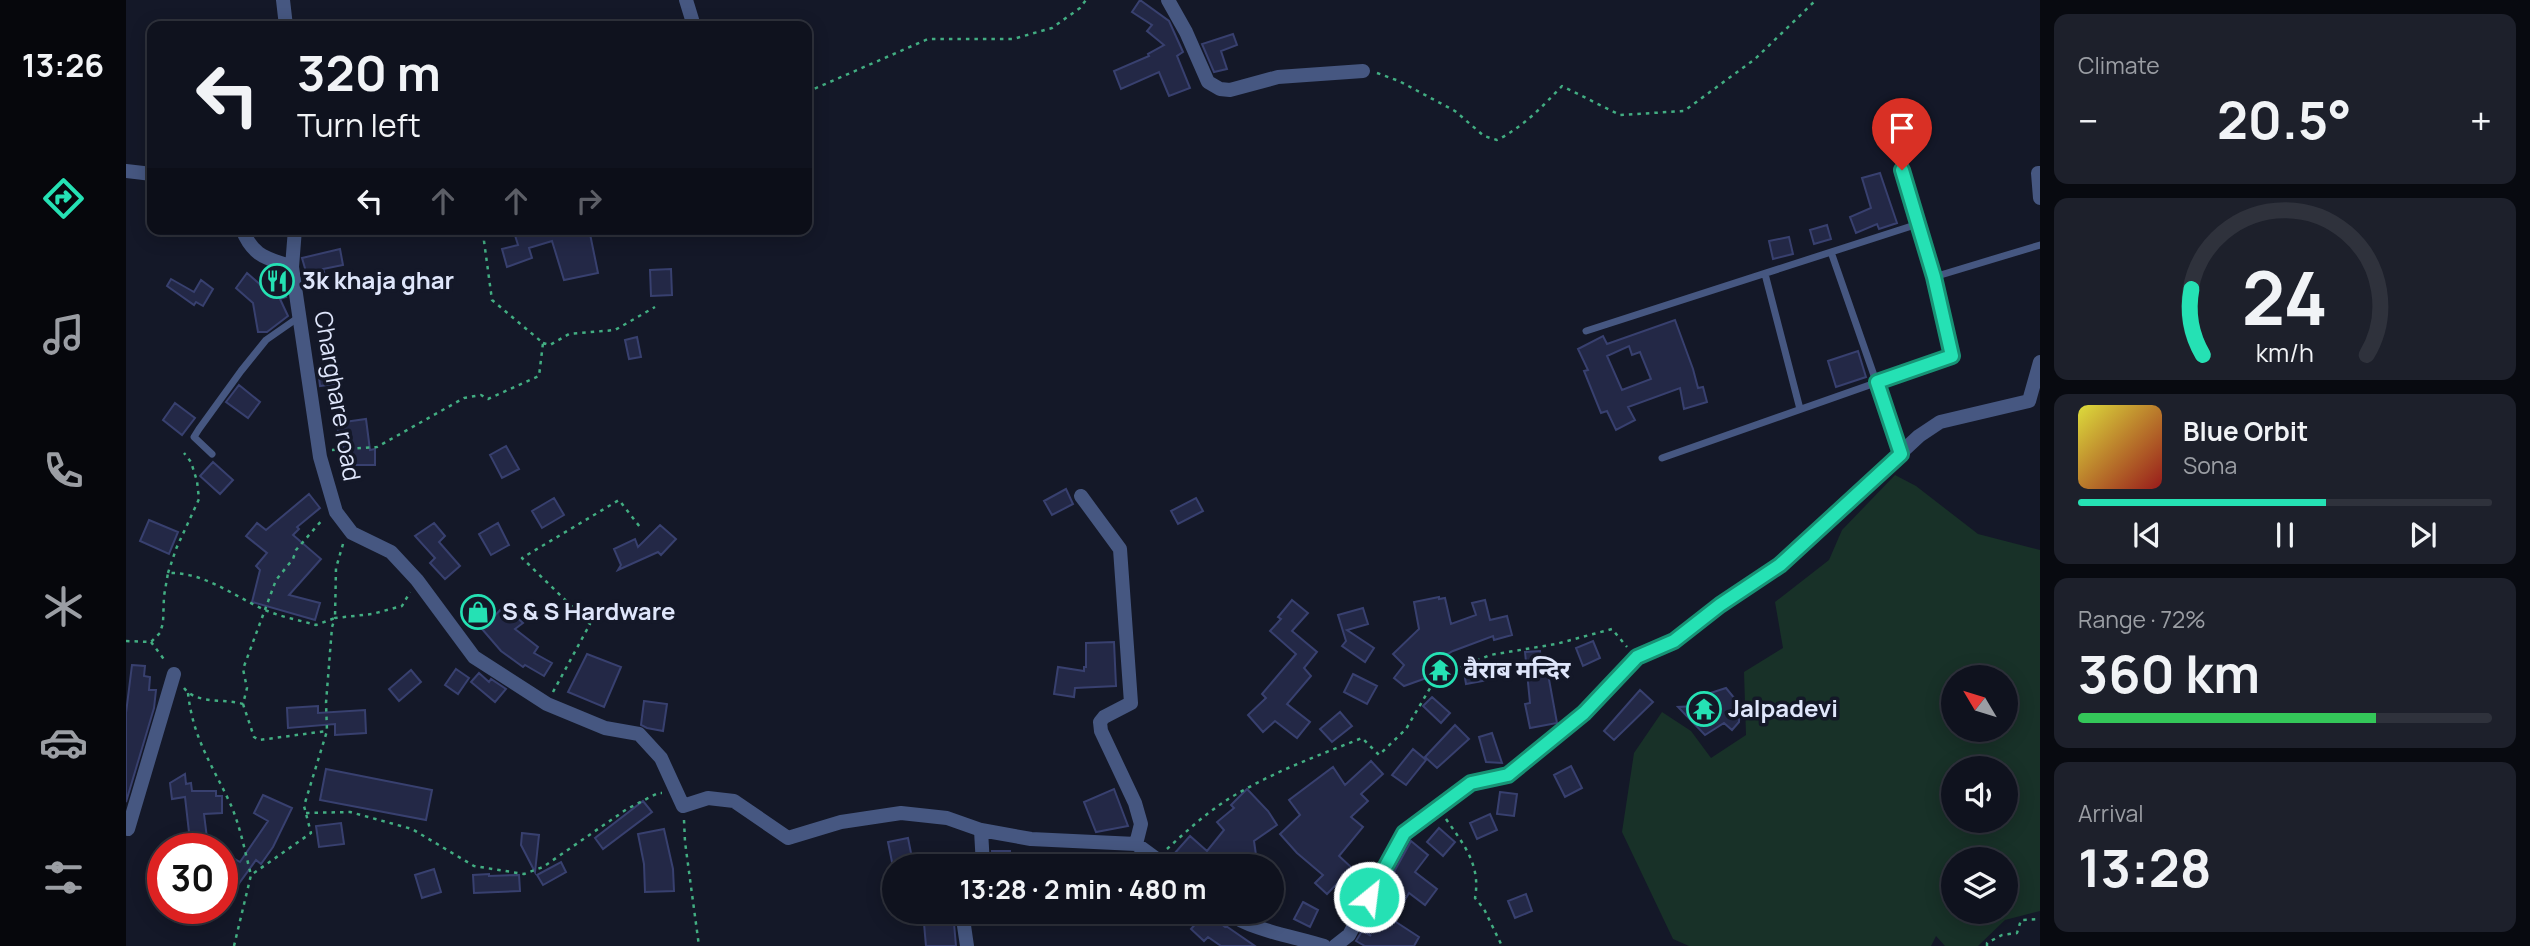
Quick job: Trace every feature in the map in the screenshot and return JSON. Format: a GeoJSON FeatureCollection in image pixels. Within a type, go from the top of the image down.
{"type":"FeatureCollection","features":[{"type":"Feature","properties":{"kind":"street"},"geometry":{"type":"LineString","coordinates":[[284,0],[286,21]]}},
{"type":"Feature","properties":{"kind":"street"},"geometry":{"type":"LineString","coordinates":[[686,0],[692,21]]}},
{"type":"Feature","properties":{"kind":"street"},"geometry":{"type":"LineString","coordinates":[[1168,0],[1186,32],[1208,82],[1220,89],[1230,90],[1278,76],[1363,71]]}},
{"type":"Feature","properties":{"kind":"street"},"geometry":{"type":"LineString","coordinates":[[126,171],[147,173]]}},
{"type":"Feature","properties":{"kind":"street"},"geometry":{"type":"LineString","coordinates":[[2040,173],[2040,198]]}},
{"type":"Feature","properties":{"kind":"street"},"geometry":{"type":"LineString","coordinates":[[244,235],[258,255],[292,267]]}},
{"type":"Feature","properties":{"kind":"street","name":"Charghare road"},"geometry":{"type":"LineString","coordinates":[[295,235],[292,267],[320,451],[334,506],[352,533]]}},
{"type":"Feature","properties":{"kind":"street"},"geometry":{"type":"LineString","coordinates":[[1335,946],[1349,935],[1404,833],[1471,783],[1508,775],[1584,713],[1637,657],[1674,641],[1720,605],[1780,565],[1919,436],[1940,422],[2029,401],[2040,362]]}},
{"type":"Feature","properties":{"kind":"street"},"geometry":{"type":"LineString","coordinates":[[1081,496],[1120,549],[1132,703],[1104,716],[1100,722],[1101,731],[1138,813],[1141,824],[1136,844]]}},
{"type":"Feature","properties":{"kind":"street"},"geometry":{"type":"LineString","coordinates":[[352,533],[391,552],[417,580],[474,657],[547,704],[605,728],[639,734],[660,758],[681,801],[708,798],[734,801],[788,838],[841,822],[901,813],[947,818],[981,830],[1031,838],[1136,844],[1150,854]]}},
{"type":"Feature","properties":{"kind":"street"},"geometry":{"type":"LineString","coordinates":[[128,829],[174,674]]}},
{"type":"Feature","properties":{"kind":"street"},"geometry":{"type":"LineString","coordinates":[[981,830],[982,854]]}},
{"type":"Feature","properties":{"kind":"street"},"geometry":{"type":"LineString","coordinates":[[964,924],[967,946]]}},
{"type":"Feature","properties":{"kind":"street"},"geometry":{"type":"LineString","coordinates":[[1251,924],[1324,946]]}},
{"type":"Feature","properties":{"kind":"lane"},"geometry":{"type":"LineString","coordinates":[[1662,457],[1952,356],[1934,277],[1902,170]]}},
{"type":"Feature","properties":{"kind":"lane"},"geometry":{"type":"LineString","coordinates":[[1586,331],[1918,225]]}},
{"type":"Feature","properties":{"kind":"lane"},"geometry":{"type":"LineString","coordinates":[[1934,277],[2040,245]]}},
{"type":"Feature","properties":{"kind":"lane"},"geometry":{"type":"LineString","coordinates":[[1831,253],[1901,454]]}},
{"type":"Feature","properties":{"kind":"lane"},"geometry":{"type":"LineString","coordinates":[[1765,274],[1800,409]]}},
{"type":"Feature","properties":{"kind":"lane"},"geometry":{"type":"LineString","coordinates":[[212,454],[194,437],[199,429],[266,340],[300,316]]}},
{"type":"Feature","properties":{"kind":"path"},"geometry":{"type":"LineString","coordinates":[[812,90],[928,39],[1013,38],[1052,29],[1080,8],[1086,0]]}},
{"type":"Feature","properties":{"kind":"path"},"geometry":{"type":"LineString","coordinates":[[1363,71],[1382,73],[1399,81],[1455,111],[1484,136],[1497,140],[1531,117],[1562,86],[1620,115],[1684,111],[1755,59],[1816,0]]}},
{"type":"Feature","properties":{"kind":"path"},"geometry":{"type":"LineString","coordinates":[[485,235],[492,300],[543,343],[550,345],[569,334],[615,330],[655,307]]}},
{"type":"Feature","properties":{"kind":"path"},"geometry":{"type":"LineString","coordinates":[[320,451],[377,447],[464,398],[481,394],[488,399],[539,376],[543,343]]}},
{"type":"Feature","properties":{"kind":"path"},"geometry":{"type":"LineString","coordinates":[[126,641],[151,642],[160,633],[163,624],[168,573],[199,499],[191,462],[184,453]]}},
{"type":"Feature","properties":{"kind":"path"},"geometry":{"type":"LineString","coordinates":[[547,704],[590,624],[522,558],[619,500],[640,527]]}},
{"type":"Feature","properties":{"kind":"path"},"geometry":{"type":"LineString","coordinates":[[327,731],[259,740],[254,737],[243,704],[247,688],[243,669],[276,580],[293,559],[296,550],[334,506]]}},
{"type":"Feature","properties":{"kind":"path"},"geometry":{"type":"LineString","coordinates":[[251,876],[311,833],[304,806],[327,731],[327,690],[335,618],[336,568],[342,545],[352,533]]}},
{"type":"Feature","properties":{"kind":"path"},"geometry":{"type":"LineString","coordinates":[[168,573],[184,572],[233,592],[264,610],[316,625],[335,618],[372,614],[402,606],[417,580]]}},
{"type":"Feature","properties":{"kind":"path"},"geometry":{"type":"LineString","coordinates":[[1170,854],[1213,809],[1244,790],[1362,738],[1379,755],[1406,729],[1436,678],[1490,655],[1556,644],[1612,629],[1637,657]]}},
{"type":"Feature","properties":{"kind":"path"},"geometry":{"type":"LineString","coordinates":[[151,642],[188,693],[191,718],[212,772],[231,804],[251,876],[234,946]]}},
{"type":"Feature","properties":{"kind":"path"},"geometry":{"type":"LineString","coordinates":[[188,693],[215,702],[235,701],[243,704]]}},
{"type":"Feature","properties":{"kind":"path"},"geometry":{"type":"LineString","coordinates":[[306,813],[350,813],[412,829],[474,866],[524,874],[543,867],[627,809],[658,793],[681,801],[699,946]]}},
{"type":"Feature","properties":{"kind":"path"},"geometry":{"type":"LineString","coordinates":[[1436,811],[1443,814],[1474,863],[1478,882],[1475,898],[1484,909],[1502,946]]}},
{"type":"Feature","properties":{"kind":"path"},"geometry":{"type":"LineString","coordinates":[[1987,946],[1987,943],[2002,935],[2017,933],[2021,920],[2040,919]]}},
{"type":"Feature","properties":{"kind":"green space"},"geometry":{"type":"Polygon","coordinates":[[[1895,475],[1916,486],[1978,534],[2040,550],[2040,911],[2018,917],[2018,847],[1941,847],[1941,924],[2001,924],[1978,946],[1945,946],[1936,936],[1931,946],[1689,946],[1673,939],[1622,832],[1634,753],[1662,712],[1691,731],[1711,758],[1746,735],[1744,672],[1783,648],[1775,602],[1829,560],[1842,530],[1895,475]]]}},
{"type":"Feature","properties":{"kind":"building"},"geometry":{"type":"Polygon","coordinates":[[[1140,0],[1169,21],[1183,52],[1177,56],[1190,88],[1169,96],[1159,72],[1121,89],[1114,71],[1149,56],[1148,54],[1164,45],[1147,31],[1152,25],[1132,12],[1140,0]]]}},
{"type":"Feature","properties":{"kind":"building"},"geometry":{"type":"Polygon","coordinates":[[[1233,34],[1237,45],[1221,51],[1227,69],[1214,72],[1202,44],[1233,34]]]}},
{"type":"Feature","properties":{"kind":"building"},"geometry":{"type":"Polygon","coordinates":[[[1880,173],[1897,223],[1879,229],[1877,224],[1856,233],[1850,217],[1871,208],[1862,178],[1880,173]]]}},
{"type":"Feature","properties":{"kind":"building"},"geometry":{"type":"Polygon","coordinates":[[[1827,225],[1831,239],[1814,244],[1810,230],[1827,225]]]}},
{"type":"Feature","properties":{"kind":"building"},"geometry":{"type":"Polygon","coordinates":[[[515,235],[590,235],[598,273],[564,280],[552,241],[529,248],[532,258],[507,267],[502,249],[518,245],[515,235]]]}},
{"type":"Feature","properties":{"kind":"building"},"geometry":{"type":"Polygon","coordinates":[[[1789,237],[1793,254],[1773,259],[1769,241],[1789,237]]]}},
{"type":"Feature","properties":{"kind":"building"},"geometry":{"type":"Polygon","coordinates":[[[340,249],[343,265],[323,269],[328,283],[311,289],[302,258],[340,249]]]}},
{"type":"Feature","properties":{"kind":"building"},"geometry":{"type":"Polygon","coordinates":[[[671,269],[672,295],[651,296],[650,270],[671,269]]]}},
{"type":"Feature","properties":{"kind":"building"},"geometry":{"type":"Polygon","coordinates":[[[247,273],[263,287],[279,284],[286,297],[280,299],[288,316],[267,332],[258,332],[253,303],[236,288],[247,273]]]}},
{"type":"Feature","properties":{"kind":"building"},"geometry":{"type":"Polygon","coordinates":[[[171,279],[194,292],[201,280],[213,289],[203,306],[196,302],[194,305],[167,286],[171,279]]]}},
{"type":"Feature","properties":{"kind":"building"},"geometry":{"type":"Polygon","coordinates":[[[1675,320],[1698,388],[1703,387],[1707,402],[1684,409],[1680,388],[1628,407],[1635,420],[1616,430],[1607,411],[1601,413],[1584,371],[1588,370],[1578,349],[1603,336],[1607,344],[1675,320]],[[1629,346],[1607,356],[1622,390],[1651,379],[1640,352],[1632,355],[1629,346]]]}},
{"type":"Feature","properties":{"kind":"building"},"geometry":{"type":"Polygon","coordinates":[[[637,337],[641,357],[629,359],[625,340],[637,337]]]}},
{"type":"Feature","properties":{"kind":"building"},"geometry":{"type":"Polygon","coordinates":[[[1858,351],[1866,377],[1836,387],[1828,361],[1858,351]]]}},
{"type":"Feature","properties":{"kind":"building"},"geometry":{"type":"Polygon","coordinates":[[[339,366],[341,383],[320,386],[318,369],[339,366]]]}},
{"type":"Feature","properties":{"kind":"building"},"geometry":{"type":"Polygon","coordinates":[[[239,385],[260,402],[248,418],[226,402],[239,385]]]}},
{"type":"Feature","properties":{"kind":"building"},"geometry":{"type":"Polygon","coordinates":[[[175,403],[195,418],[182,435],[163,420],[175,403]]]}},
{"type":"Feature","properties":{"kind":"building"},"geometry":{"type":"Polygon","coordinates":[[[366,419],[370,450],[375,449],[375,465],[343,465],[343,446],[340,447],[337,423],[366,419]]]}},
{"type":"Feature","properties":{"kind":"building"},"geometry":{"type":"Polygon","coordinates":[[[506,446],[519,469],[502,478],[490,455],[506,446]]]}},
{"type":"Feature","properties":{"kind":"building"},"geometry":{"type":"Polygon","coordinates":[[[213,462],[233,480],[220,494],[200,476],[213,462]]]}},
{"type":"Feature","properties":{"kind":"building"},"geometry":{"type":"Polygon","coordinates":[[[1066,489],[1073,504],[1052,515],[1044,501],[1066,489]]]}},
{"type":"Feature","properties":{"kind":"building"},"geometry":{"type":"Polygon","coordinates":[[[309,494],[320,508],[297,527],[299,529],[293,535],[321,559],[289,595],[320,603],[315,620],[252,602],[260,570],[256,566],[267,553],[246,536],[257,523],[266,530],[309,494]]]}},
{"type":"Feature","properties":{"kind":"building"},"geometry":{"type":"Polygon","coordinates":[[[554,498],[564,515],[542,528],[532,511],[554,498]]]}},
{"type":"Feature","properties":{"kind":"building"},"geometry":{"type":"Polygon","coordinates":[[[1196,498],[1203,511],[1178,524],[1171,511],[1196,498]]]}},
{"type":"Feature","properties":{"kind":"building"},"geometry":{"type":"Polygon","coordinates":[[[149,520],[178,532],[169,554],[140,541],[149,520]]]}},
{"type":"Feature","properties":{"kind":"building"},"geometry":{"type":"Polygon","coordinates":[[[434,523],[445,536],[439,542],[460,566],[445,579],[430,563],[435,558],[415,536],[434,523]]]}},
{"type":"Feature","properties":{"kind":"building"},"geometry":{"type":"Polygon","coordinates":[[[498,523],[509,545],[491,555],[479,534],[498,523]]]}},
{"type":"Feature","properties":{"kind":"building"},"geometry":{"type":"Polygon","coordinates":[[[660,525],[676,539],[661,555],[658,552],[618,570],[621,565],[614,549],[635,539],[638,547],[660,525]]]}},
{"type":"Feature","properties":{"kind":"building"},"geometry":{"type":"Polygon","coordinates":[[[1445,598],[1451,624],[1476,615],[1472,603],[1485,600],[1490,620],[1507,616],[1512,635],[1494,640],[1493,636],[1453,651],[1444,656],[1449,670],[1404,686],[1394,678],[1404,665],[1393,654],[1419,629],[1414,602],[1445,598]]]}},
{"type":"Feature","properties":{"kind":"building"},"geometry":{"type":"Polygon","coordinates":[[[1292,600],[1308,613],[1292,631],[1317,652],[1304,668],[1311,676],[1287,704],[1310,722],[1297,738],[1275,721],[1263,732],[1248,715],[1266,698],[1262,694],[1296,654],[1270,631],[1292,600]]]}},
{"type":"Feature","properties":{"kind":"building"},"geometry":{"type":"Polygon","coordinates":[[[504,606],[523,623],[515,629],[538,647],[534,653],[552,663],[544,676],[525,665],[523,667],[501,651],[482,629],[504,606]]]}},
{"type":"Feature","properties":{"kind":"building"},"geometry":{"type":"Polygon","coordinates":[[[1363,608],[1368,624],[1347,630],[1374,648],[1365,662],[1342,646],[1346,641],[1338,615],[1363,608]]]}},
{"type":"Feature","properties":{"kind":"building"},"geometry":{"type":"Polygon","coordinates":[[[1593,641],[1600,658],[1583,666],[1576,648],[1593,641]]]}},
{"type":"Feature","properties":{"kind":"building"},"geometry":{"type":"Polygon","coordinates":[[[1114,642],[1116,686],[1075,688],[1074,697],[1054,694],[1058,667],[1084,671],[1086,643],[1114,642]]]}},
{"type":"Feature","properties":{"kind":"building"},"geometry":{"type":"Polygon","coordinates":[[[1540,651],[1541,664],[1546,663],[1557,723],[1530,728],[1525,704],[1530,703],[1525,652],[1540,651]]]}},
{"type":"Feature","properties":{"kind":"building"},"geometry":{"type":"Polygon","coordinates":[[[587,654],[621,667],[604,707],[568,692],[587,654]]]}},
{"type":"Feature","properties":{"kind":"building"},"geometry":{"type":"Polygon","coordinates":[[[132,665],[145,666],[144,676],[150,677],[149,690],[156,690],[154,708],[126,802],[126,713],[132,665]]]}},
{"type":"Feature","properties":{"kind":"building"},"geometry":{"type":"Polygon","coordinates":[[[1486,668],[1488,680],[1466,684],[1464,672],[1486,668]]]}},
{"type":"Feature","properties":{"kind":"building"},"geometry":{"type":"Polygon","coordinates":[[[456,669],[469,678],[458,694],[445,685],[456,669]]]}},
{"type":"Feature","properties":{"kind":"building"},"geometry":{"type":"Polygon","coordinates":[[[411,670],[421,682],[399,701],[389,689],[411,670]]]}},
{"type":"Feature","properties":{"kind":"building"},"geometry":{"type":"Polygon","coordinates":[[[479,673],[489,682],[491,679],[506,689],[495,702],[471,682],[479,673]]]}},
{"type":"Feature","properties":{"kind":"building"},"geometry":{"type":"Polygon","coordinates":[[[1353,674],[1377,686],[1367,704],[1344,692],[1353,674]]]}},
{"type":"Feature","properties":{"kind":"building"},"geometry":{"type":"Polygon","coordinates":[[[1726,688],[1740,705],[1739,722],[1732,730],[1724,723],[1705,735],[1678,707],[1697,706],[1704,695],[1726,688]]]}},
{"type":"Feature","properties":{"kind":"building"},"geometry":{"type":"Polygon","coordinates":[[[1640,690],[1653,702],[1614,740],[1604,731],[1640,690]]]}},
{"type":"Feature","properties":{"kind":"building"},"geometry":{"type":"Polygon","coordinates":[[[1432,697],[1450,713],[1441,723],[1423,706],[1432,697]]]}},
{"type":"Feature","properties":{"kind":"building"},"geometry":{"type":"Polygon","coordinates":[[[644,701],[667,704],[663,731],[641,725],[644,701]]]}},
{"type":"Feature","properties":{"kind":"building"},"geometry":{"type":"Polygon","coordinates":[[[318,706],[318,713],[365,710],[366,733],[335,735],[335,724],[288,728],[287,708],[318,706]]]}},
{"type":"Feature","properties":{"kind":"building"},"geometry":{"type":"Polygon","coordinates":[[[1340,712],[1352,726],[1332,742],[1320,729],[1340,712]]]}},
{"type":"Feature","properties":{"kind":"building"},"geometry":{"type":"Polygon","coordinates":[[[1455,725],[1469,739],[1437,768],[1425,757],[1455,725]]]}},
{"type":"Feature","properties":{"kind":"building"},"geometry":{"type":"Polygon","coordinates":[[[1492,733],[1502,763],[1486,762],[1479,737],[1492,733]]]}},
{"type":"Feature","properties":{"kind":"building"},"geometry":{"type":"Polygon","coordinates":[[[1413,749],[1426,760],[1406,785],[1392,775],[1413,749]]]}},
{"type":"Feature","properties":{"kind":"building"},"geometry":{"type":"Polygon","coordinates":[[[1371,761],[1383,774],[1361,794],[1368,801],[1351,817],[1363,827],[1339,856],[1352,868],[1327,894],[1315,883],[1323,875],[1280,834],[1300,815],[1289,800],[1333,767],[1345,785],[1371,761]]]}},
{"type":"Feature","properties":{"kind":"building"},"geometry":{"type":"Polygon","coordinates":[[[1571,766],[1582,788],[1565,797],[1554,775],[1571,766]]]}},
{"type":"Feature","properties":{"kind":"building"},"geometry":{"type":"Polygon","coordinates":[[[326,769],[432,790],[426,820],[320,800],[326,769]]]}},
{"type":"Feature","properties":{"kind":"building"},"geometry":{"type":"Polygon","coordinates":[[[185,774],[186,784],[191,783],[192,791],[216,791],[216,796],[222,796],[222,813],[204,814],[206,833],[189,833],[185,797],[172,799],[170,783],[185,774]]]}},
{"type":"Feature","properties":{"kind":"building"},"geometry":{"type":"Polygon","coordinates":[[[1114,789],[1128,826],[1096,832],[1084,802],[1114,789]]]}},
{"type":"Feature","properties":{"kind":"building"},"geometry":{"type":"Polygon","coordinates":[[[1247,789],[1277,825],[1254,841],[1256,854],[1174,854],[1190,836],[1207,851],[1224,830],[1217,822],[1234,808],[1231,805],[1247,789]]]}},
{"type":"Feature","properties":{"kind":"building"},"geometry":{"type":"Polygon","coordinates":[[[1500,792],[1517,794],[1514,816],[1497,814],[1500,792]]]}},
{"type":"Feature","properties":{"kind":"building"},"geometry":{"type":"Polygon","coordinates":[[[263,795],[292,808],[273,847],[261,864],[256,860],[238,885],[238,861],[240,862],[268,821],[254,813],[263,795]]]}},
{"type":"Feature","properties":{"kind":"building"},"geometry":{"type":"Polygon","coordinates":[[[643,801],[652,812],[603,849],[595,838],[643,801]]]}},
{"type":"Feature","properties":{"kind":"building"},"geometry":{"type":"Polygon","coordinates":[[[1490,814],[1497,830],[1477,839],[1470,823],[1490,814]]]}},
{"type":"Feature","properties":{"kind":"building"},"geometry":{"type":"Polygon","coordinates":[[[341,823],[344,844],[319,847],[316,826],[341,823]]]}},
{"type":"Feature","properties":{"kind":"building"},"geometry":{"type":"Polygon","coordinates":[[[1439,828],[1455,842],[1443,856],[1427,842],[1439,828]]]}},
{"type":"Feature","properties":{"kind":"building"},"geometry":{"type":"Polygon","coordinates":[[[664,829],[673,869],[674,891],[645,892],[644,864],[638,834],[664,829]]]}},
{"type":"Feature","properties":{"kind":"building"},"geometry":{"type":"Polygon","coordinates":[[[522,833],[539,835],[535,872],[521,845],[522,833]]]}},
{"type":"Feature","properties":{"kind":"building"},"geometry":{"type":"Polygon","coordinates":[[[908,838],[911,854],[890,854],[888,842],[908,838]]]}},
{"type":"Feature","properties":{"kind":"building"},"geometry":{"type":"Polygon","coordinates":[[[1411,841],[1428,855],[1415,872],[1437,889],[1425,905],[1409,893],[1393,920],[1419,937],[1414,946],[1365,946],[1356,941],[1362,931],[1371,936],[1363,928],[1411,841]]]}},
{"type":"Feature","properties":{"kind":"building"},"geometry":{"type":"Polygon","coordinates":[[[992,851],[1010,851],[1010,854],[992,854],[992,851]]]}},
{"type":"Feature","properties":{"kind":"building"},"geometry":{"type":"Polygon","coordinates":[[[561,862],[566,872],[543,885],[537,875],[561,862]]]}},
{"type":"Feature","properties":{"kind":"building"},"geometry":{"type":"Polygon","coordinates":[[[434,869],[441,892],[422,898],[415,875],[434,869]]]}},
{"type":"Feature","properties":{"kind":"building"},"geometry":{"type":"Polygon","coordinates":[[[473,875],[519,875],[520,891],[474,893],[473,875]]]}},
{"type":"Feature","properties":{"kind":"building"},"geometry":{"type":"Polygon","coordinates":[[[1526,894],[1532,911],[1515,918],[1508,901],[1526,894]]]}},
{"type":"Feature","properties":{"kind":"building"},"geometry":{"type":"Polygon","coordinates":[[[1303,902],[1318,910],[1310,927],[1294,919],[1303,902]]]}},
{"type":"Feature","properties":{"kind":"building"},"geometry":{"type":"Polygon","coordinates":[[[924,924],[954,924],[956,946],[926,946],[924,924]]]}},
{"type":"Feature","properties":{"kind":"building"},"geometry":{"type":"Polygon","coordinates":[[[1195,924],[1221,924],[1255,946],[1221,946],[1208,937],[1204,941],[1191,929],[1195,924]]]}},
{"type":"Feature","properties":{"kind":"place","name":"3k khaja ghar"},"geometry":{"type":"Point","coordinates":[277,281]}},
{"type":"Feature","properties":{"kind":"place","name":"S & S Hardware"},"geometry":{"type":"Point","coordinates":[478,612]}},
{"type":"Feature","properties":{"kind":"place","name":"वैराब मन्दिर"},"geometry":{"type":"Point","coordinates":[1440,670]}},
{"type":"Feature","properties":{"kind":"place","name":"Jalpadevi"},"geometry":{"type":"Point","coordinates":[1704,709]}},
{"type":"Feature","properties":{"kind":"route"},"geometry":{"type":"LineString","coordinates":[[1369,897],[1404,833],[1471,783],[1508,775],[1584,713],[1637,657],[1674,641],[1720,605],[1780,565],[1901,454],[1877,382],[1952,356],[1934,277],[1902,170]]}}]}
